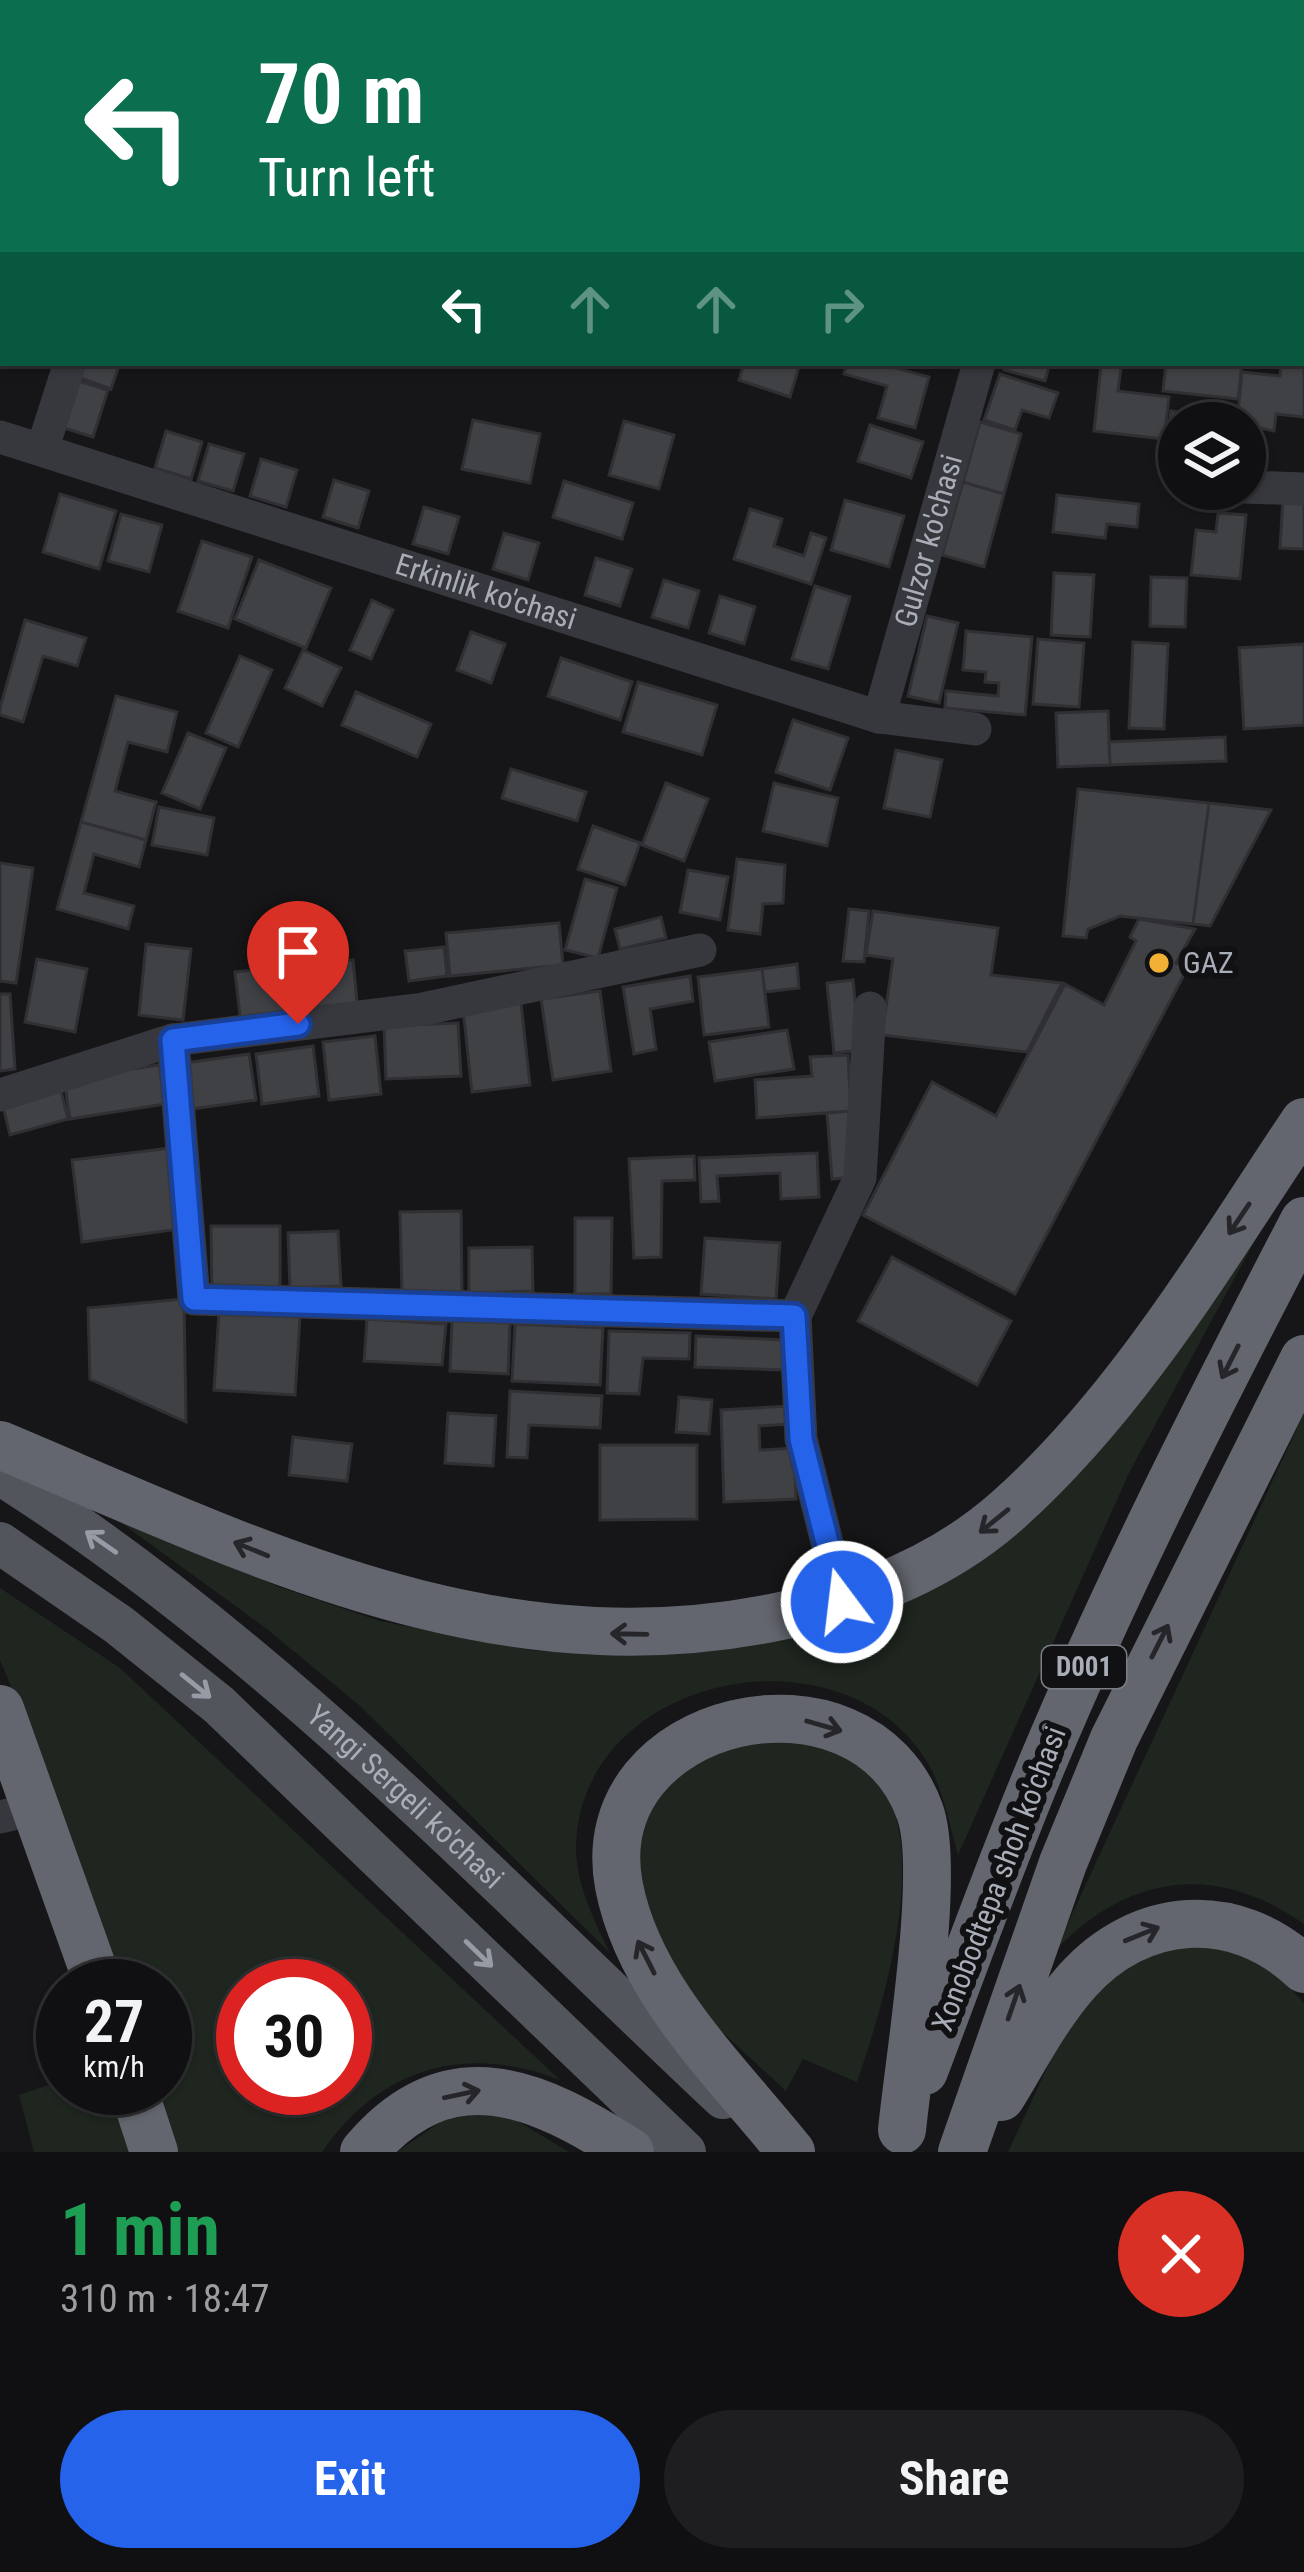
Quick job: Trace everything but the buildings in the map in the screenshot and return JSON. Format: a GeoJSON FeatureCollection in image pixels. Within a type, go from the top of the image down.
{"type":"FeatureCollection","features":[{"type":"Feature","properties":{"kind":"highway"},"geometry":{"type":"LineString","coordinates":[[0,1445],[308,1571],[466,1618],[543,1629],[652,1635],[705,1630],[842,1602],[892,1583],[971,1539],[1039,1480],[1177,1309],[1304,1121]]}},
{"type":"Feature","properties":{"kind":"highway","name":"Xonobodtepa shoh ko'chasi"},"geometry":{"type":"LineString","coordinates":[[898,2141],[1082,1672],[1172,1476],[1304,1222]]}},
{"type":"Feature","properties":{"kind":"highway","name":"Xonobodtepa shoh ko'chasi"},"geometry":{"type":"LineString","coordinates":[[964,2152],[1063,1862],[1114,1739],[1304,1359]]}},
{"type":"Feature","properties":{"kind":"highway"},"geometry":{"type":"LineString","coordinates":[[0,1709],[19,1812],[87,1959]]}},
{"type":"Feature","properties":{"kind":"highway"},"geometry":{"type":"LineString","coordinates":[[791,2152],[669,1997],[641,1948],[619,1885],[620,1830],[640,1783],[690,1739],[744,1718],[793,1718],[851,1735],[884,1759],[918,1808],[926,1846],[924,1906],[898,2141]]}},
{"type":"Feature","properties":{"kind":"highway"},"geometry":{"type":"LineString","coordinates":[[964,2152],[1054,2011],[1089,1968],[1118,1945],[1169,1924],[1208,1922],[1246,1932],[1304,1969]]}},
{"type":"Feature","properties":{"kind":"highway"},"geometry":{"type":"LineString","coordinates":[[364,2152],[395,2121],[422,2106],[458,2092],[496,2089],[548,2103],[630,2152]]}},
{"type":"Feature","properties":{"kind":"highway"},"geometry":{"type":"LineString","coordinates":[[142,2115],[154,2152]]}},
{"type":"Feature","properties":{"kind":"main road","name":"Yangi Sergeli ko'chasi"},"geometry":{"type":"LineString","coordinates":[[0,1474],[151,1576],[254,1657],[781,2152]]}},
{"type":"Feature","properties":{"kind":"main road","name":"Yangi Sergeli ko'chasi"},"geometry":{"type":"LineString","coordinates":[[0,1543],[119,1624],[219,1705],[685,2152]]}},
{"type":"Feature","properties":{"kind":"street"},"geometry":{"type":"LineString","coordinates":[[42,450],[69,366]]}},
{"type":"Feature","properties":{"kind":"street","name":"Gulzor ko'chasi"},"geometry":{"type":"LineString","coordinates":[[879,716],[979,366]]}},
{"type":"Feature","properties":{"kind":"street","name":"Erkinlik ko'chasi"},"geometry":{"type":"LineString","coordinates":[[0,437],[879,716],[975,729]]}},
{"type":"Feature","properties":{"kind":"street"},"geometry":{"type":"LineString","coordinates":[[1266,488],[1304,489]]}},
{"type":"Feature","properties":{"kind":"street"},"geometry":{"type":"LineString","coordinates":[[0,1095],[173,1040],[423,1009],[700,950]]}},
{"type":"Feature","properties":{"kind":"street"},"geometry":{"type":"LineString","coordinates":[[842,1602],[801,1439],[794,1316],[860,1178],[870,1008]]}},
{"type":"Feature","properties":{"kind":"street"},"geometry":{"type":"LineString","coordinates":[[173,1040],[194,1299],[794,1316]]}},
{"type":"Feature","properties":{"kind":"shaded area"},"geometry":{"type":"Polygon","coordinates":[[[1303,1152],[1129,1473],[958,1855],[932,1771],[886,1717],[834,1691],[777,1681],[718,1688],[664,1708],[619,1743],[588,1790],[577,1862],[587,1903],[610,1953],[359,1705],[263,1626],[112,1516],[282,1588],[380,1621],[530,1650],[594,1655],[690,1651],[925,1591],[1303,1152]]]}},
{"type":"Feature","properties":{"kind":"shaded area"},"geometry":{"type":"Polygon","coordinates":[[[1304,1413],[1304,1924],[1238,1891],[1174,1885],[1112,1906],[1055,1951],[1304,1413]]]}},
{"type":"Feature","properties":{"kind":"shaded area"},"geometry":{"type":"Polygon","coordinates":[[[0,1588],[120,1668],[560,2080],[525,2069],[459,2064],[427,2070],[372,2099],[372,1959],[216,1959],[216,2115],[354,2115],[322,2152],[173,2152],[161,2115],[192,2115],[192,1959],[109,1959],[47,1772],[0,1660],[0,1588]]]}},
{"type":"Feature","properties":{"kind":"shaded area"},"geometry":{"type":"Polygon","coordinates":[[[809,1735],[873,1774],[891,1803],[900,1839],[902,1880],[890,1969],[857,2082],[803,2059],[786,2091],[705,2016],[639,1903],[639,1815],[706,1745],[809,1735]]]}},
{"type":"Feature","properties":{"kind":"shaded area"},"geometry":{"type":"Polygon","coordinates":[[[1202,1936],[1266,1961],[1304,2003],[1304,2152],[1008,2152],[1077,2003],[1104,1976],[1202,1936]]]}},
{"type":"Feature","properties":{"kind":"shaded area"},"geometry":{"type":"Polygon","coordinates":[[[36,2089],[36,2115],[120,2115],[132,2152],[34,2152],[19,2095],[36,2089]]]}},
{"type":"Feature","properties":{"kind":"shaded area"},"geometry":{"type":"Polygon","coordinates":[[[474,2113],[504,2113],[569,2152],[397,2152],[442,2121],[474,2113]]]}},
{"type":"Feature","properties":{"kind":"place","name":"GAZ"},"geometry":{"type":"Point","coordinates":[1159,963]}},
{"type":"Feature","properties":{"kind":"route"},"geometry":{"type":"LineString","coordinates":[[298,1024],[173,1040],[194,1299],[794,1316],[801,1439],[842,1602]]}}]}
